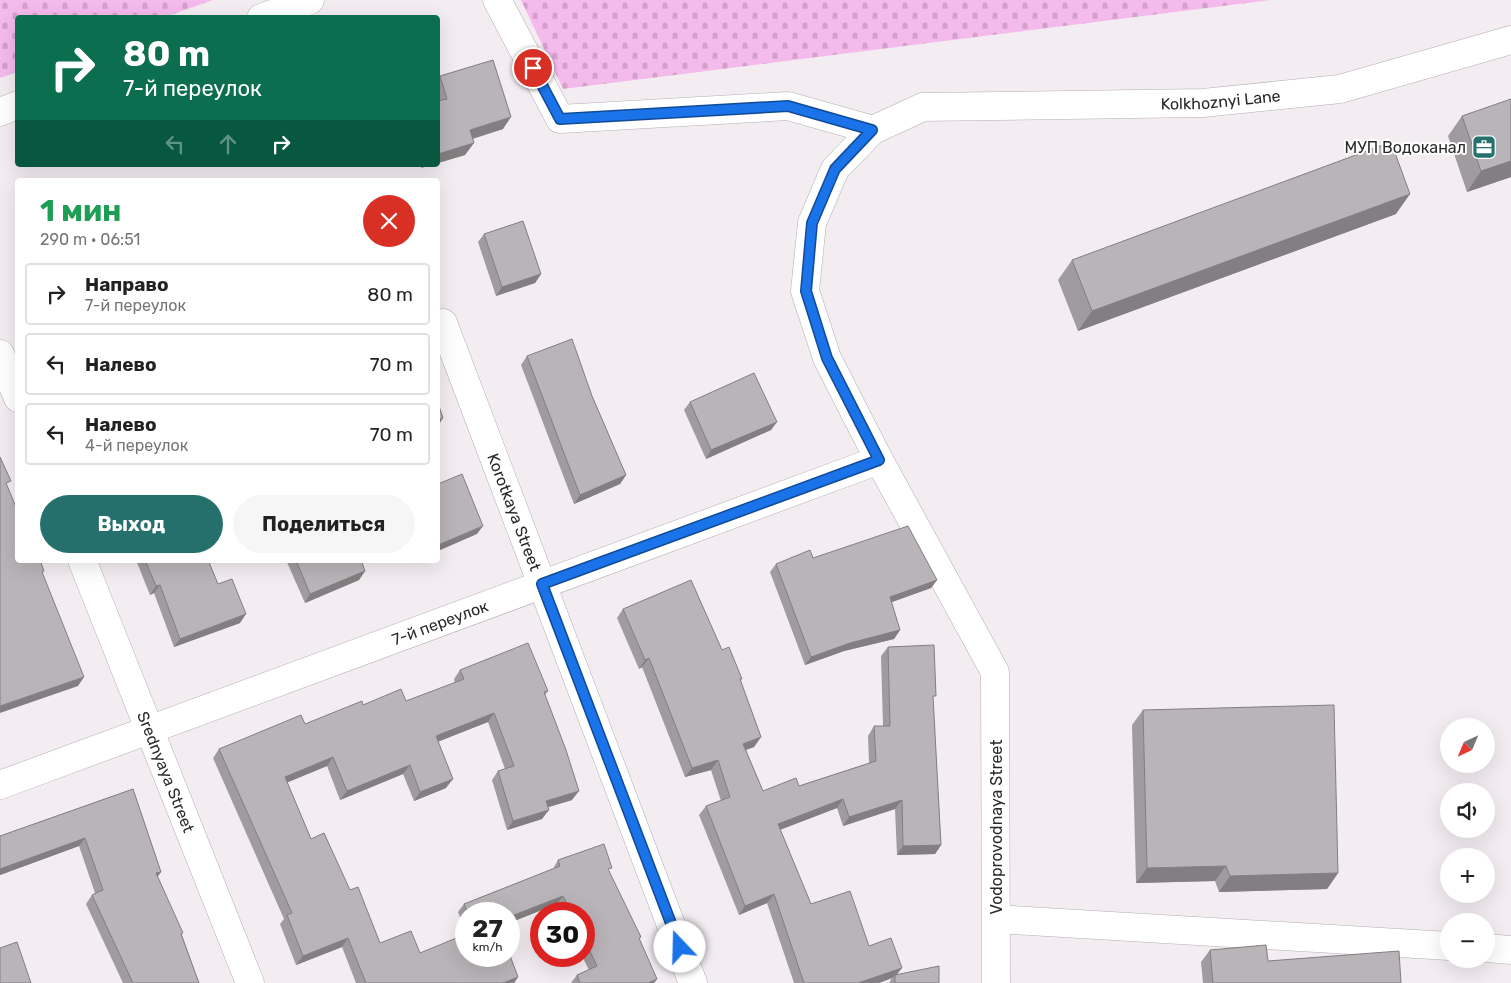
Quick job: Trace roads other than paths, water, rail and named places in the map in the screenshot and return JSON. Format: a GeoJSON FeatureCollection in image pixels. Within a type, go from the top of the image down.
{"type":"FeatureCollection","features":[{"type":"Feature","properties":{"kind":"street"},"geometry":{"type":"LineString","coordinates":[[270,15],[310,0]]}},
{"type":"Feature","properties":{"kind":"street"},"geometry":{"type":"LineString","coordinates":[[497,0],[560,119],[788,106],[872,130],[835,169],[812,223],[806,291],[827,358],[879,460]]}},
{"type":"Feature","properties":{"kind":"street","name":"Kolkhoznyi Lane"},"geometry":{"type":"LineString","coordinates":[[872,130],[923,107],[1203,103],[1340,89],[1511,40]]}},
{"type":"Feature","properties":{"kind":"street"},"geometry":{"type":"LineString","coordinates":[[0,112],[15,106]]}},
{"type":"Feature","properties":{"kind":"street","name":"Korotkaya Street"},"geometry":{"type":"LineString","coordinates":[[442,323],[693,983]]}},
{"type":"Feature","properties":{"kind":"street"},"geometry":{"type":"LineString","coordinates":[[0,354],[15,391]]}},
{"type":"Feature","properties":{"kind":"street","name":"7-й переулок"},"geometry":{"type":"LineString","coordinates":[[0,785],[879,460]]}},
{"type":"Feature","properties":{"kind":"street","name":"Vodoprovodnaya Street"},"geometry":{"type":"LineString","coordinates":[[879,460],[995,672],[996,983]]}},
{"type":"Feature","properties":{"kind":"street","name":"Srednyaya Street"},"geometry":{"type":"LineString","coordinates":[[83,563],[250,983]]}},
{"type":"Feature","properties":{"kind":"street"},"geometry":{"type":"LineString","coordinates":[[996,919],[1440,945]]}},
{"type":"Feature","properties":{"kind":"street"},"geometry":{"type":"LineString","coordinates":[[1495,949],[1511,950]]}},
{"type":"Feature","properties":{"kind":"place","name":"МУП Водоканал"},"geometry":{"type":"Point","coordinates":[1484,147]}}]}
